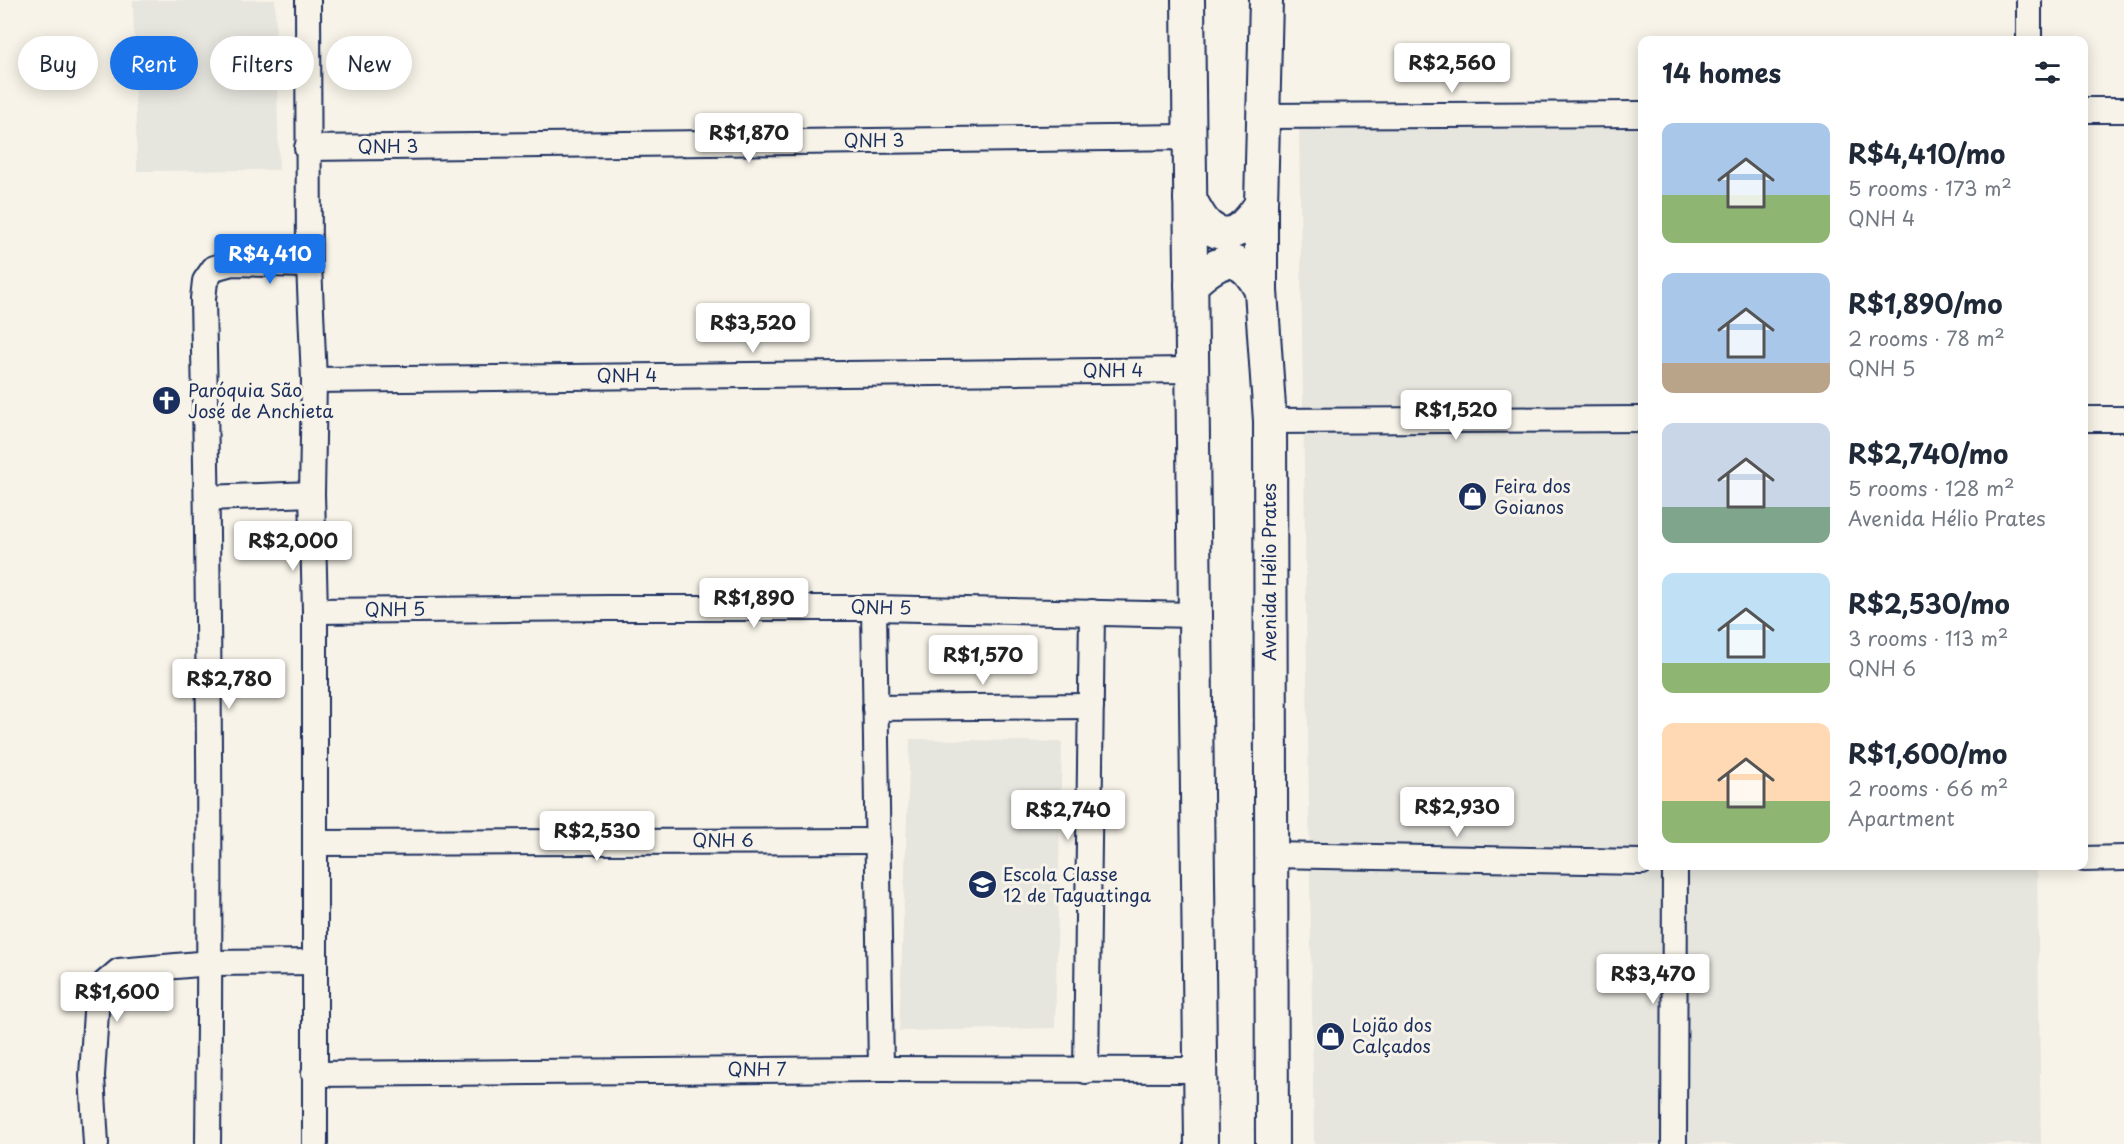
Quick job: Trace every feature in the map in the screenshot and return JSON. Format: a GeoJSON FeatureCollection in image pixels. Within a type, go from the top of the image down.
{"type":"FeatureCollection","features":[{"type":"Feature","properties":{"kind":"main road"},"geometry":{"type":"LineString","coordinates":[[1188,0],[1201,1144]]}},
{"type":"Feature","properties":{"kind":"main road","name":"Avenida Hélio Prates"},"geometry":{"type":"LineString","coordinates":[[1266,0],[1262,117],[1261,291],[1270,421],[1272,1144]]}},
{"type":"Feature","properties":{"kind":"main road"},"geometry":{"type":"LineString","coordinates":[[1190,200],[1209,227],[1222,232],[1236,232],[1242,228],[1261,204]]}},
{"type":"Feature","properties":{"kind":"main road"},"geometry":{"type":"LineString","coordinates":[[1191,285],[1219,263],[1231,262],[1245,268],[1253,275],[1261,291]]}},
{"type":"Feature","properties":{"kind":"street"},"geometry":{"type":"LineString","coordinates":[[308,0],[307,148],[314,380],[312,494],[315,611],[315,1144]]}},
{"type":"Feature","properties":{"kind":"street"},"geometry":{"type":"LineString","coordinates":[[2029,0],[2029,36]]}},
{"type":"Feature","properties":{"kind":"street"},"geometry":{"type":"LineString","coordinates":[[2088,110],[2124,110]]}},
{"type":"Feature","properties":{"kind":"street"},"geometry":{"type":"LineString","coordinates":[[1262,117],[1638,114]]}},
{"type":"Feature","properties":{"kind":"street","name":"QNH 3"},"geometry":{"type":"LineString","coordinates":[[307,148],[1190,136]]}},
{"type":"Feature","properties":{"kind":"street"},"geometry":{"type":"LineString","coordinates":[[208,1144],[210,963],[207,498],[203,299],[205,282],[214,268],[232,263],[309,266]]}},
{"type":"Feature","properties":{"kind":"street","name":"QNH 4"},"geometry":{"type":"LineString","coordinates":[[314,380],[1192,370]]}},
{"type":"Feature","properties":{"kind":"street"},"geometry":{"type":"LineString","coordinates":[[1270,421],[1638,419]]}},
{"type":"Feature","properties":{"kind":"street"},"geometry":{"type":"LineString","coordinates":[[2088,419],[2124,419]]}},
{"type":"Feature","properties":{"kind":"street"},"geometry":{"type":"LineString","coordinates":[[207,498],[312,494]]}},
{"type":"Feature","properties":{"kind":"street"},"geometry":{"type":"LineString","coordinates":[[874,608],[881,1069]]}},
{"type":"Feature","properties":{"kind":"street","name":"QNH 5"},"geometry":{"type":"LineString","coordinates":[[315,611],[874,608],[1194,615]]}},
{"type":"Feature","properties":{"kind":"street"},"geometry":{"type":"LineString","coordinates":[[1086,1071],[1092,612]]}},
{"type":"Feature","properties":{"kind":"street"},"geometry":{"type":"LineString","coordinates":[[875,708],[1090,706]]}},
{"type":"Feature","properties":{"kind":"street","name":"QNH 6"},"geometry":{"type":"LineString","coordinates":[[316,843],[878,841]]}},
{"type":"Feature","properties":{"kind":"street"},"geometry":{"type":"LineString","coordinates":[[1271,855],[1638,862]]}},
{"type":"Feature","properties":{"kind":"street"},"geometry":{"type":"LineString","coordinates":[[2088,859],[2124,858]]}},
{"type":"Feature","properties":{"kind":"street"},"geometry":{"type":"LineString","coordinates":[[1674,1144],[1675,870]]}},
{"type":"Feature","properties":{"kind":"street"},"geometry":{"type":"LineString","coordinates":[[96,1144],[92,1077],[97,996],[105,983],[119,971],[210,963],[314,962]]}},
{"type":"Feature","properties":{"kind":"street","name":"QNH 7"},"geometry":{"type":"LineString","coordinates":[[314,1074],[881,1069],[1200,1070]]}},
{"type":"Feature","properties":{"kind":"shaded area"},"geometry":{"type":"Polygon","coordinates":[[[133,0],[275,0],[276,36],[210,36],[210,90],[277,90],[279,170],[137,171],[135,90],[198,90],[198,36],[134,36],[133,0]]]}},
{"type":"Feature","properties":{"kind":"shaded area","name":"Feira dos Goianos"},"geometry":{"type":"Polygon","coordinates":[[[1299,128],[1638,129],[1638,870],[2037,870],[2041,1144],[1314,1144],[1299,128]]]}},
{"type":"Feature","properties":{"kind":"shaded area","name":"Escola Classe 12 de Taguatinga"},"geometry":{"type":"Polygon","coordinates":[[[910,739],[1062,742],[1055,1028],[899,1031],[910,739]]]}},
{"type":"Feature","properties":{"kind":"place","name":"Paróquia São José de Anchieta"},"geometry":{"type":"Point","coordinates":[167,401]}},
{"type":"Feature","properties":{"kind":"place","name":"Feira dos Goianos"},"geometry":{"type":"Point","coordinates":[1473,497]}},
{"type":"Feature","properties":{"kind":"place","name":"Escola Classe 12 de Taguatinga"},"geometry":{"type":"Point","coordinates":[982,885]}},
{"type":"Feature","properties":{"kind":"place","name":"Lojão dos Calçados"},"geometry":{"type":"Point","coordinates":[1331,1036]}}]}
